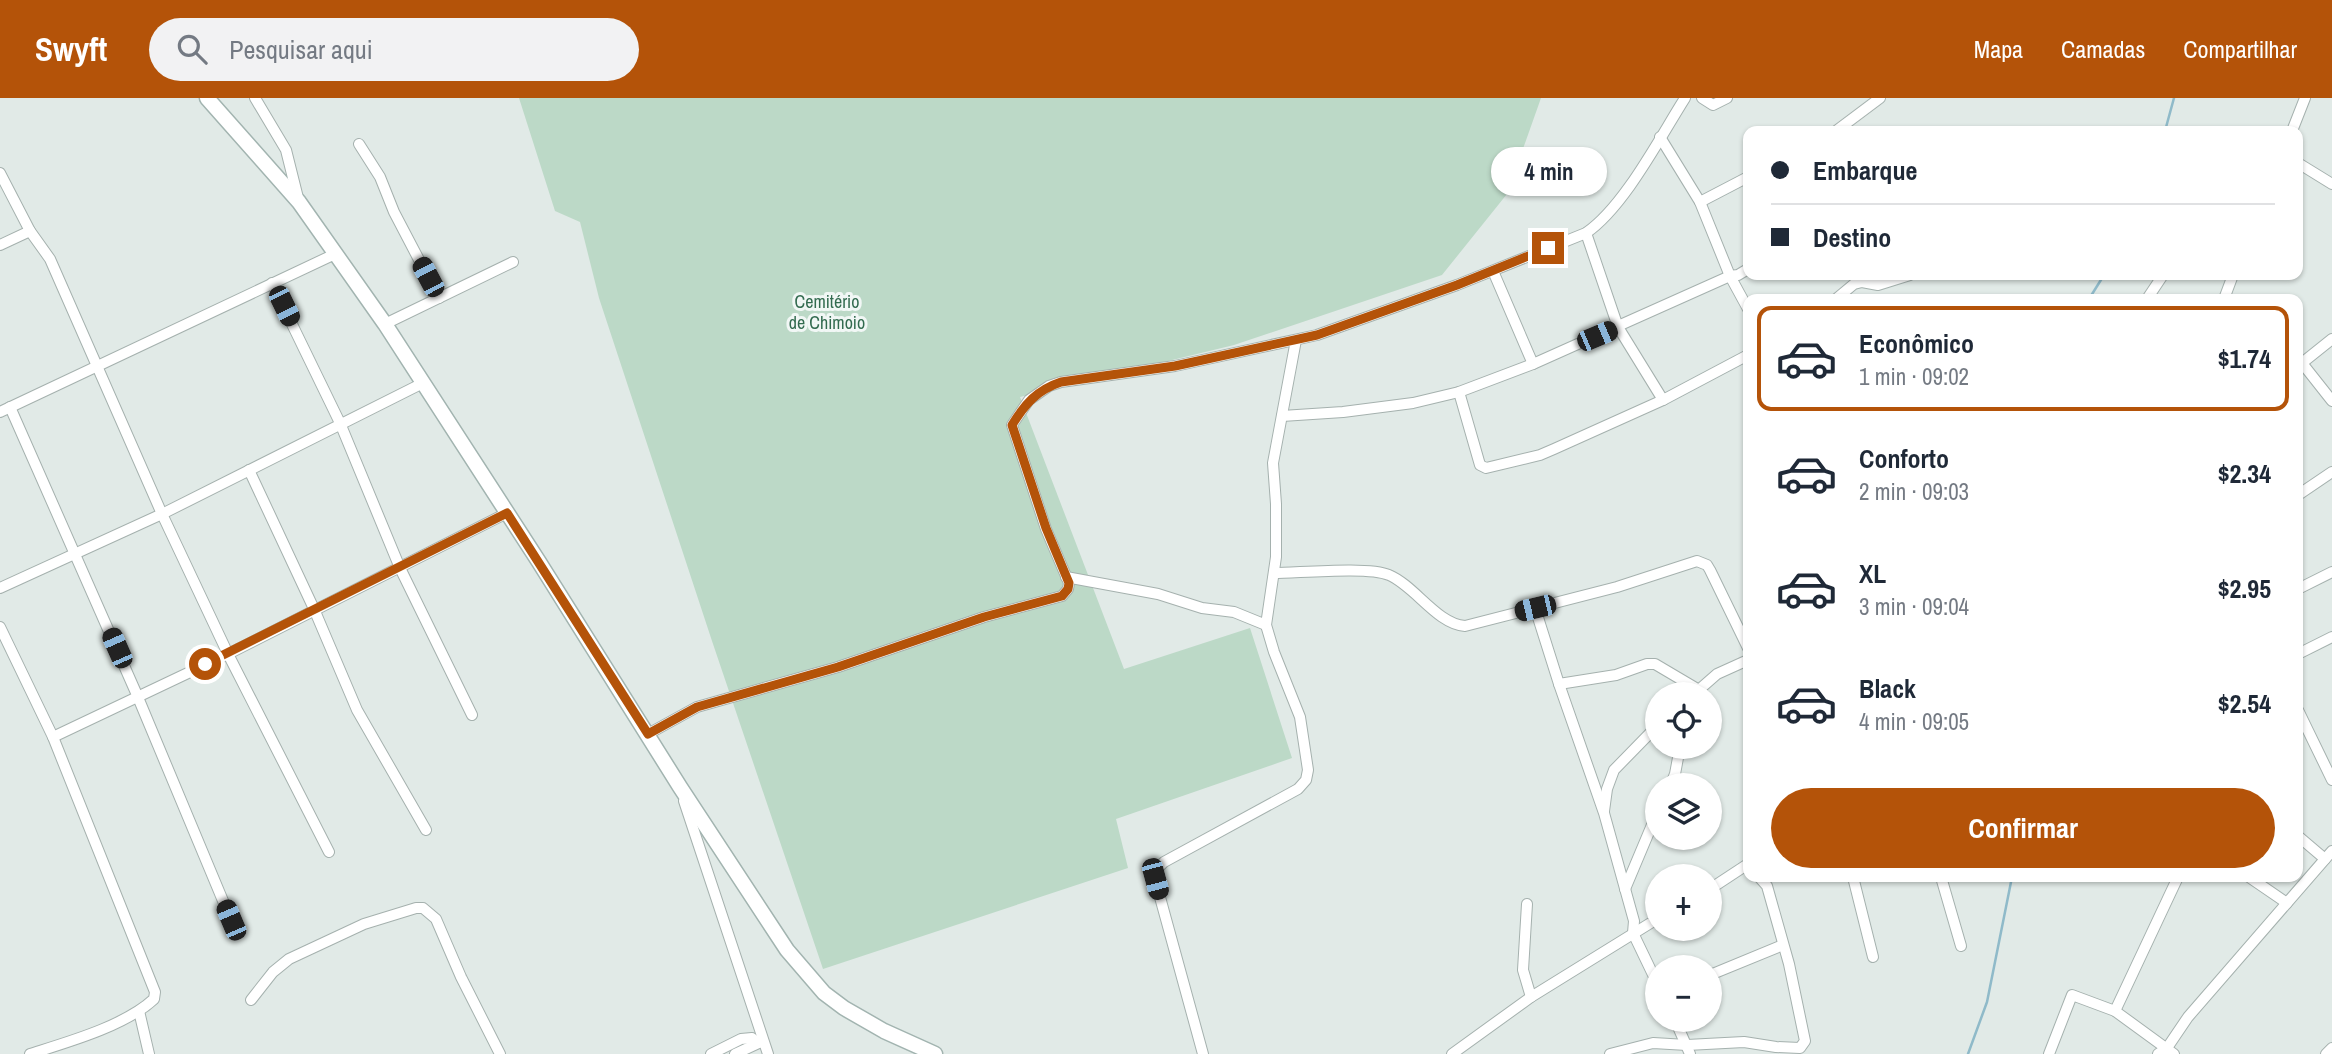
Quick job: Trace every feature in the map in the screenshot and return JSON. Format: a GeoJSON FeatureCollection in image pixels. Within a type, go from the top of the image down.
{"type":"FeatureCollection","features":[{"type":"Feature","properties":{"kind":"street"},"geometry":{"type":"LineString","coordinates":[[206,98],[299,202],[385,324],[787,950],[819,988],[860,1018],[935,1054]]}},
{"type":"Feature","properties":{"kind":"street"},"geometry":{"type":"LineString","coordinates":[[255,98],[286,150],[299,202]]}},
{"type":"Feature","properties":{"kind":"street"},"geometry":{"type":"LineString","coordinates":[[648,734],[697,707],[838,667],[984,617],[1062,596],[1069,583],[1046,528],[1012,425],[1029,400],[1049,386],[1061,382],[1175,366],[1317,335],[1493,271],[1586,233],[1597,226],[1619,201],[1685,98]]}},
{"type":"Feature","properties":{"kind":"street"},"geometry":{"type":"LineString","coordinates":[[1702,98],[1713,105],[1727,98]]}},
{"type":"Feature","properties":{"kind":"street"},"geometry":{"type":"LineString","coordinates":[[1843,126],[1880,98]]}},
{"type":"Feature","properties":{"kind":"street"},"geometry":{"type":"LineString","coordinates":[[2294,126],[2305,98]]}},
{"type":"Feature","properties":{"kind":"street"},"geometry":{"type":"LineString","coordinates":[[1660,137],[1700,202],[1730,276],[1743,300]]}},
{"type":"Feature","properties":{"kind":"street"},"geometry":{"type":"LineString","coordinates":[[359,144],[380,177],[394,212],[439,298]]}},
{"type":"Feature","properties":{"kind":"street"},"geometry":{"type":"LineString","coordinates":[[2303,166],[2332,184]]}},
{"type":"Feature","properties":{"kind":"street"},"geometry":{"type":"LineString","coordinates":[[0,173],[30,231],[50,259],[162,514],[228,653],[329,852]]}},
{"type":"Feature","properties":{"kind":"street"},"geometry":{"type":"LineString","coordinates":[[1700,202],[1743,180]]}},
{"type":"Feature","properties":{"kind":"street"},"geometry":{"type":"LineString","coordinates":[[0,245],[30,231]]}},
{"type":"Feature","properties":{"kind":"street"},"geometry":{"type":"LineString","coordinates":[[1586,233],[1618,327],[1663,400]]}},
{"type":"Feature","properties":{"kind":"street"},"geometry":{"type":"LineString","coordinates":[[0,412],[335,254]]}},
{"type":"Feature","properties":{"kind":"street"},"geometry":{"type":"LineString","coordinates":[[385,324],[513,262]]}},
{"type":"Feature","properties":{"kind":"street"},"geometry":{"type":"LineString","coordinates":[[1493,271],[1533,364]]}},
{"type":"Feature","properties":{"kind":"street"},"geometry":{"type":"LineString","coordinates":[[1282,415],[1343,412],[1413,403],[1459,393],[1533,364],[1743,272]]}},
{"type":"Feature","properties":{"kind":"street"},"geometry":{"type":"LineString","coordinates":[[1842,294],[1854,284],[1862,282],[1878,285],[1894,280]]}},
{"type":"Feature","properties":{"kind":"street"},"geometry":{"type":"LineString","coordinates":[[272,283],[340,423],[400,568],[472,715]]}},
{"type":"Feature","properties":{"kind":"street"},"geometry":{"type":"LineString","coordinates":[[2303,358],[2332,339]]}},
{"type":"Feature","properties":{"kind":"street"},"geometry":{"type":"LineString","coordinates":[[1203,1054],[1155,879],[1156,870],[1164,862],[1298,789],[1306,780],[1308,769],[1300,717],[1266,625],[1277,521],[1273,463],[1296,340]]}},
{"type":"Feature","properties":{"kind":"street"},"geometry":{"type":"LineString","coordinates":[[1459,393],[1480,465],[1486,468],[1540,455],[1663,400],[1743,358]]}},
{"type":"Feature","properties":{"kind":"street"},"geometry":{"type":"LineString","coordinates":[[2303,364],[2332,401]]}},
{"type":"Feature","properties":{"kind":"street"},"geometry":{"type":"LineString","coordinates":[[0,588],[162,514],[422,383]]}},
{"type":"Feature","properties":{"kind":"street"},"geometry":{"type":"LineString","coordinates":[[10,407],[138,695],[231,920]]}},
{"type":"Feature","properties":{"kind":"street"},"geometry":{"type":"LineString","coordinates":[[249,470],[314,609],[357,710],[426,830]]}},
{"type":"Feature","properties":{"kind":"street"},"geometry":{"type":"LineString","coordinates":[[2303,492],[2332,472]]}},
{"type":"Feature","properties":{"kind":"street"},"geometry":{"type":"LineString","coordinates":[[53,737],[228,653],[507,513]]}},
{"type":"Feature","properties":{"kind":"street"},"geometry":{"type":"LineString","coordinates":[[1273,573],[1367,571],[1387,574],[1412,590],[1448,622],[1465,626],[1617,587],[1701,561],[1710,570],[1743,638]]}},
{"type":"Feature","properties":{"kind":"street"},"geometry":{"type":"LineString","coordinates":[[2303,587],[2332,572]]}},
{"type":"Feature","properties":{"kind":"street"},"geometry":{"type":"LineString","coordinates":[[1066,577],[1158,594],[1202,608],[1234,612],[1266,625]]}},
{"type":"Feature","properties":{"kind":"street"},"geometry":{"type":"LineString","coordinates":[[1535,608],[1604,813],[1634,920],[1633,933],[1645,958]]}},
{"type":"Feature","properties":{"kind":"street"},"geometry":{"type":"LineString","coordinates":[[0,627],[53,737],[155,992],[155,999],[139,1011],[84,1036],[30,1054]]}},
{"type":"Feature","properties":{"kind":"street"},"geometry":{"type":"LineString","coordinates":[[2303,651],[2332,636]]}},
{"type":"Feature","properties":{"kind":"street"},"geometry":{"type":"LineString","coordinates":[[1709,682],[1717,674],[1743,662]]}},
{"type":"Feature","properties":{"kind":"street"},"geometry":{"type":"LineString","coordinates":[[1559,684],[1616,675],[1647,664],[1655,664],[1681,682]]}},
{"type":"Feature","properties":{"kind":"street"},"geometry":{"type":"LineString","coordinates":[[2303,721],[2328,762],[2332,779]]}},
{"type":"Feature","properties":{"kind":"street"},"geometry":{"type":"LineString","coordinates":[[1604,813],[1606,789],[1614,770],[1645,738]]}},
{"type":"Feature","properties":{"kind":"street"},"geometry":{"type":"LineString","coordinates":[[680,787],[760,1042],[768,1054]]}},
{"type":"Feature","properties":{"kind":"street"},"geometry":{"type":"LineString","coordinates":[[2158,1054],[2170,1051],[2188,1017],[2328,855],[2303,839]]}},
{"type":"Feature","properties":{"kind":"street"},"geometry":{"type":"LineString","coordinates":[[1625,888],[1645,841]]}},
{"type":"Feature","properties":{"kind":"street"},"geometry":{"type":"LineString","coordinates":[[1722,882],[1743,869]]}},
{"type":"Feature","properties":{"kind":"street"},"geometry":{"type":"LineString","coordinates":[[1610,1054],[1644,1044],[1688,1050],[1744,1042],[1763,1050],[1800,1048],[1805,1041],[1783,945],[1767,886],[1763,882]]}},
{"type":"Feature","properties":{"kind":"street"},"geometry":{"type":"LineString","coordinates":[[1854,882],[1873,957]]}},
{"type":"Feature","properties":{"kind":"street"},"geometry":{"type":"LineString","coordinates":[[1942,882],[1961,946]]}},
{"type":"Feature","properties":{"kind":"street"},"geometry":{"type":"LineString","coordinates":[[2115,1011],[2173,882]]}},
{"type":"Feature","properties":{"kind":"street"},"geometry":{"type":"LineString","coordinates":[[2256,882],[2287,903]]}},
{"type":"Feature","properties":{"kind":"street"},"geometry":{"type":"LineString","coordinates":[[1528,904],[1523,970],[1531,997]]}},
{"type":"Feature","properties":{"kind":"street"},"geometry":{"type":"LineString","coordinates":[[251,1000],[273,972],[289,959],[365,924],[424,908],[436,919],[461,977],[500,1054]]}},
{"type":"Feature","properties":{"kind":"street"},"geometry":{"type":"LineString","coordinates":[[1452,1054],[1531,997],[1645,926]]}},
{"type":"Feature","properties":{"kind":"street"},"geometry":{"type":"LineString","coordinates":[[1722,970],[1783,945]]}},
{"type":"Feature","properties":{"kind":"street"},"geometry":{"type":"LineString","coordinates":[[2049,1054],[2072,995],[2115,1011],[2170,1051]]}},
{"type":"Feature","properties":{"kind":"street"},"geometry":{"type":"LineString","coordinates":[[139,1011],[149,1054]]}},
{"type":"Feature","properties":{"kind":"street"},"geometry":{"type":"LineString","coordinates":[[1680,1032],[1688,1050]]}},
{"type":"Feature","properties":{"kind":"street"},"geometry":{"type":"LineString","coordinates":[[711,1054],[741,1040],[752,1038],[760,1042]]}},
{"type":"Feature","properties":{"kind":"street"},"geometry":{"type":"LineString","coordinates":[[735,1054],[760,1042]]}},
{"type":"Feature","properties":{"kind":"street"},"geometry":{"type":"LineString","coordinates":[[2326,1054],[2332,1048]]}},
{"type":"Feature","properties":{"kind":"green space","name":"Cemitério de Chimoio"},"geometry":{"type":"Polygon","coordinates":[[[519,98],[1541,98],[1507,194],[1442,275],[1234,345],[1020,397],[1124,669],[1250,628],[1292,758],[1116,819],[1128,868],[823,969],[599,298],[580,222],[555,211],[519,98]]]}},
{"type":"Feature","properties":{"kind":"waterway"},"geometry":{"type":"LineString","coordinates":[[2166,126],[2174,98]]}},
{"type":"Feature","properties":{"kind":"waterway"},"geometry":{"type":"LineString","coordinates":[[2092,294],[2101,280]]}},
{"type":"Feature","properties":{"kind":"waterway"},"geometry":{"type":"LineString","coordinates":[[1968,1054],[1987,1002],[2011,882]]}},
{"type":"Feature","properties":{"kind":"route"},"geometry":{"type":"LineString","coordinates":[[205,664],[507,513],[648,734],[697,707],[838,667],[984,617],[1062,596],[1069,583],[1046,528],[1012,425],[1029,400],[1049,386],[1175,366],[1317,335],[1457,285],[1548,248]]}}]}
